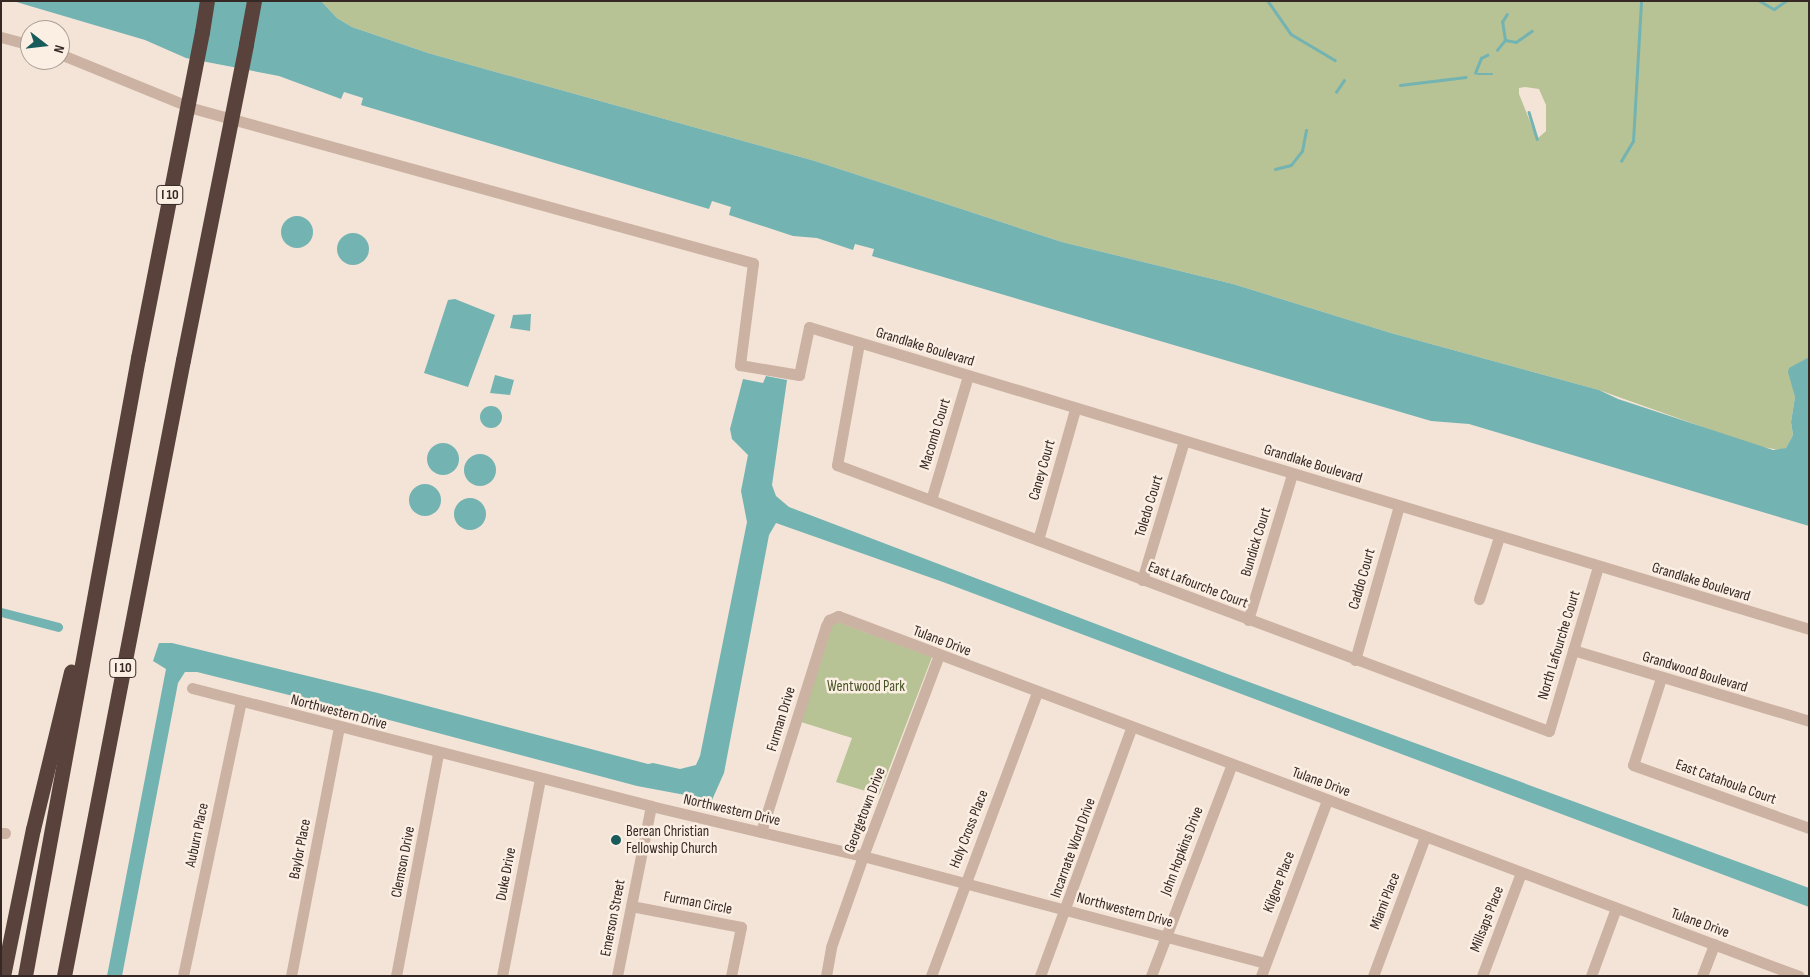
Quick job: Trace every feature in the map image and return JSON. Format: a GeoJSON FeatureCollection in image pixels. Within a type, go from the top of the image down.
{"type":"FeatureCollection","features":[{"type":"Feature","properties":{"kind":"highway","name":"I 10"},"geometry":{"type":"LineString","coordinates":[[25,976],[96,581],[207,1]]}},
{"type":"Feature","properties":{"kind":"highway","name":"I 10"},"geometry":{"type":"LineString","coordinates":[[64,976],[254,1]]}},
{"type":"Feature","properties":{"kind":"highway"},"geometry":{"type":"LineString","coordinates":[[3,976],[56,727],[96,581]]}},
{"type":"Feature","properties":{"kind":"street"},"geometry":{"type":"LineString","coordinates":[[1,37],[20,42]]}},
{"type":"Feature","properties":{"kind":"street","name":"Grandlake Boulevard"},"geometry":{"type":"LineString","coordinates":[[70,58],[192,108],[753,263],[740,365],[799,375],[809,327],[1598,567],[1809,629]]}},
{"type":"Feature","properties":{"kind":"street","name":"East Lafourche Court"},"geometry":{"type":"LineString","coordinates":[[859,343],[836,465],[1354,660],[1549,731]]}},
{"type":"Feature","properties":{"kind":"street","name":"Macomb Court"},"geometry":{"type":"LineString","coordinates":[[931,500],[968,376]]}},
{"type":"Feature","properties":{"kind":"street","name":"Caney Court"},"geometry":{"type":"LineString","coordinates":[[1038,540],[1076,409]]}},
{"type":"Feature","properties":{"kind":"street","name":"Toledo Court"},"geometry":{"type":"LineString","coordinates":[[1142,580],[1184,441]]}},
{"type":"Feature","properties":{"kind":"street","name":"Bundick Court"},"geometry":{"type":"LineString","coordinates":[[1248,620],[1292,474]]}},
{"type":"Feature","properties":{"kind":"street","name":"Caddo Court"},"geometry":{"type":"LineString","coordinates":[[1354,660],[1399,506]]}},
{"type":"Feature","properties":{"kind":"street"},"geometry":{"type":"LineString","coordinates":[[1479,599],[1499,537]]}},
{"type":"Feature","properties":{"kind":"street","name":"North Lafourche Court"},"geometry":{"type":"LineString","coordinates":[[1549,731],[1598,567]]}},
{"type":"Feature","properties":{"kind":"street","name":"Tulane Drive"},"geometry":{"type":"LineString","coordinates":[[833,617],[843,618],[1131,729],[1799,976]]}},
{"type":"Feature","properties":{"kind":"street","name":"Furman Drive"},"geometry":{"type":"LineString","coordinates":[[761,832],[826,626],[833,617]]}},
{"type":"Feature","properties":{"kind":"street","name":"Grandwood Boulevard"},"geometry":{"type":"LineString","coordinates":[[1573,650],[1809,721]]}},
{"type":"Feature","properties":{"kind":"street","name":"Georgetown Drive"},"geometry":{"type":"LineString","coordinates":[[826,976],[831,947],[938,656]]}},
{"type":"Feature","properties":{"kind":"street","name":"East Catahoula Court"},"geometry":{"type":"LineString","coordinates":[[1661,678],[1633,765],[1809,828]]}},
{"type":"Feature","properties":{"kind":"street","name":"Northwestern Drive"},"geometry":{"type":"LineString","coordinates":[[192,688],[438,753],[863,856],[1265,963]]}},
{"type":"Feature","properties":{"kind":"street","name":"Holy Cross Place"},"geometry":{"type":"LineString","coordinates":[[931,976],[964,883],[1037,693]]}},
{"type":"Feature","properties":{"kind":"street","name":"Auburn Place"},"geometry":{"type":"LineString","coordinates":[[184,976],[241,701]]}},
{"type":"Feature","properties":{"kind":"street","name":"Baylor Place"},"geometry":{"type":"LineString","coordinates":[[291,976],[339,727]]}},
{"type":"Feature","properties":{"kind":"street","name":"Incarnate Word Drive"},"geometry":{"type":"LineString","coordinates":[[1040,976],[1066,910],[1131,729]]}},
{"type":"Feature","properties":{"kind":"street","name":"Clemson Drive"},"geometry":{"type":"LineString","coordinates":[[396,976],[438,753]]}},
{"type":"Feature","properties":{"kind":"street","name":"John Hopkins Drive"},"geometry":{"type":"LineString","coordinates":[[1151,976],[1231,766]]}},
{"type":"Feature","properties":{"kind":"street","name":"Duke Drive"},"geometry":{"type":"LineString","coordinates":[[502,976],[540,778]]}},
{"type":"Feature","properties":{"kind":"street","name":"Kilgore Place"},"geometry":{"type":"LineString","coordinates":[[1261,976],[1327,800]]}},
{"type":"Feature","properties":{"kind":"street","name":"Emerson Street"},"geometry":{"type":"LineString","coordinates":[[617,976],[651,806]]}},
{"type":"Feature","properties":{"kind":"street","name":"Miami Place"},"geometry":{"type":"LineString","coordinates":[[1373,976],[1425,837]]}},
{"type":"Feature","properties":{"kind":"street","name":"Millsaps Place"},"geometry":{"type":"LineString","coordinates":[[1482,976],[1521,873]]}},
{"type":"Feature","properties":{"kind":"street","name":"Furman Circle"},"geometry":{"type":"LineString","coordinates":[[631,906],[741,927],[731,976]]}},
{"type":"Feature","properties":{"kind":"street"},"geometry":{"type":"LineString","coordinates":[[1591,976],[1616,908]]}},
{"type":"Feature","properties":{"kind":"street"},"geometry":{"type":"LineString","coordinates":[[1702,976],[1714,944]]}},
{"type":"Feature","properties":{"kind":"green space"},"geometry":{"type":"Polygon","coordinates":[[[321,1],[1809,1],[1809,357],[1790,368],[1795,397],[1791,422],[1793,435],[1786,448],[1780,450],[1756,446],[1599,390],[1391,333],[1233,284],[1062,242],[815,161],[428,53],[352,27],[337,18],[321,1]],[[1519,88],[1519,94],[1537,139],[1546,131],[1546,105],[1539,89],[1519,88]]]}},
{"type":"Feature","properties":{"kind":"green space","name":"Wentwood Park"},"geometry":{"type":"Polygon","coordinates":[[[832,622],[838,622],[932,657],[879,795],[836,782],[852,738],[801,722],[832,622]]]}},
{"type":"Feature","properties":{"kind":"water"},"geometry":{"type":"Polygon","coordinates":[[[13,1],[321,1],[337,18],[352,27],[428,53],[815,161],[1062,242],[1233,284],[1391,333],[1599,390],[1618,399],[1773,450],[1786,448],[1793,435],[1791,422],[1795,397],[1788,372],[1789,368],[1809,357],[1809,526],[1469,424],[1431,421],[872,256],[874,249],[855,244],[853,250],[817,238],[793,236],[729,215],[731,207],[712,201],[709,209],[361,105],[363,98],[344,92],[341,99],[279,76],[186,58],[145,40],[13,1]]]}},
{"type":"Feature","properties":{"kind":"water"},"geometry":{"type":"Polygon","coordinates":[[[297,216],[303,217],[308,221],[312,226],[312,238],[308,243],[303,247],[297,248],[291,247],[286,243],[282,238],[281,232],[282,226],[286,221],[291,217],[297,216]]]}},
{"type":"Feature","properties":{"kind":"water"},"geometry":{"type":"Polygon","coordinates":[[[353,233],[359,234],[364,238],[368,243],[368,255],[364,260],[359,264],[353,265],[347,264],[342,260],[338,255],[337,249],[338,243],[342,238],[347,234],[353,233]]]}},
{"type":"Feature","properties":{"kind":"water"},"geometry":{"type":"Polygon","coordinates":[[[455,299],[495,315],[468,387],[424,373],[448,300],[455,299]]]}},
{"type":"Feature","properties":{"kind":"water"},"geometry":{"type":"Polygon","coordinates":[[[531,314],[530,331],[510,328],[513,315],[531,314]]]}},
{"type":"Feature","properties":{"kind":"water"},"geometry":{"type":"Polygon","coordinates":[[[495,375],[514,380],[510,395],[490,393],[495,375]]]}},
{"type":"Feature","properties":{"kind":"water"},"geometry":{"type":"Polygon","coordinates":[[[766,376],[787,380],[772,485],[776,496],[789,507],[1222,672],[1809,888],[1809,907],[943,582],[776,523],[769,535],[724,773],[712,800],[637,786],[393,721],[197,672],[185,672],[178,683],[122,976],[107,976],[166,669],[153,661],[159,643],[172,643],[378,693],[648,764],[653,763],[680,769],[696,765],[700,756],[747,522],[741,491],[748,455],[732,439],[730,429],[743,379],[763,383],[766,376]]]}},
{"type":"Feature","properties":{"kind":"water"},"geometry":{"type":"Polygon","coordinates":[[[491,406],[499,409],[502,417],[499,425],[491,428],[483,425],[480,417],[483,409],[491,406]]]}},
{"type":"Feature","properties":{"kind":"water"},"geometry":{"type":"Polygon","coordinates":[[[443,443],[449,444],[454,448],[458,453],[458,465],[454,470],[449,474],[443,475],[437,474],[432,470],[428,465],[427,459],[428,453],[432,448],[437,444],[443,443]]]}},
{"type":"Feature","properties":{"kind":"water"},"geometry":{"type":"Polygon","coordinates":[[[480,454],[486,455],[491,459],[495,464],[495,476],[491,481],[486,485],[480,486],[474,485],[469,481],[465,476],[464,470],[465,464],[469,459],[474,455],[480,454]]]}},
{"type":"Feature","properties":{"kind":"water"},"geometry":{"type":"Polygon","coordinates":[[[425,484],[431,485],[436,489],[440,494],[440,506],[436,511],[431,515],[425,516],[419,515],[414,511],[410,506],[409,500],[410,494],[414,489],[419,485],[425,484]]]}},
{"type":"Feature","properties":{"kind":"water"},"geometry":{"type":"Polygon","coordinates":[[[470,498],[476,499],[481,503],[485,508],[485,520],[481,525],[476,529],[470,530],[464,529],[459,525],[455,520],[454,514],[455,508],[459,503],[464,499],[470,498]]]}},
{"type":"Feature","properties":{"kind":"waterway"},"geometry":{"type":"LineString","coordinates":[[1268,1],[1291,34],[1335,60]]}},
{"type":"Feature","properties":{"kind":"waterway"},"geometry":{"type":"LineString","coordinates":[[1621,161],[1633,141],[1641,1]]}},
{"type":"Feature","properties":{"kind":"waterway"},"geometry":{"type":"LineString","coordinates":[[1760,1],[1774,9],[1786,1]]}},
{"type":"Feature","properties":{"kind":"waterway"},"geometry":{"type":"LineString","coordinates":[[1497,50],[1505,40],[1502,22],[1507,14]]}},
{"type":"Feature","properties":{"kind":"waterway"},"geometry":{"type":"LineString","coordinates":[[1505,40],[1516,42],[1532,31]]}},
{"type":"Feature","properties":{"kind":"waterway"},"geometry":{"type":"LineString","coordinates":[[1475,73],[1481,58],[1487,55]]}},
{"type":"Feature","properties":{"kind":"waterway"},"geometry":{"type":"LineString","coordinates":[[1478,74],[1492,74]]}},
{"type":"Feature","properties":{"kind":"waterway"},"geometry":{"type":"LineString","coordinates":[[1400,85],[1466,77]]}},
{"type":"Feature","properties":{"kind":"waterway"},"geometry":{"type":"LineString","coordinates":[[1336,92],[1344,80]]}},
{"type":"Feature","properties":{"kind":"waterway"},"geometry":{"type":"LineString","coordinates":[[1529,112],[1537,139]]}},
{"type":"Feature","properties":{"kind":"waterway"},"geometry":{"type":"LineString","coordinates":[[1275,169],[1291,165],[1302,151],[1306,130]]}},
{"type":"Feature","properties":{"kind":"waterway"},"geometry":{"type":"LineString","coordinates":[[1,612],[58,627]]}},
{"type":"Feature","properties":{"kind":"place","name":"Berean Christian Fellowship Church"},"geometry":{"type":"Point","coordinates":[616,840]}}]}
